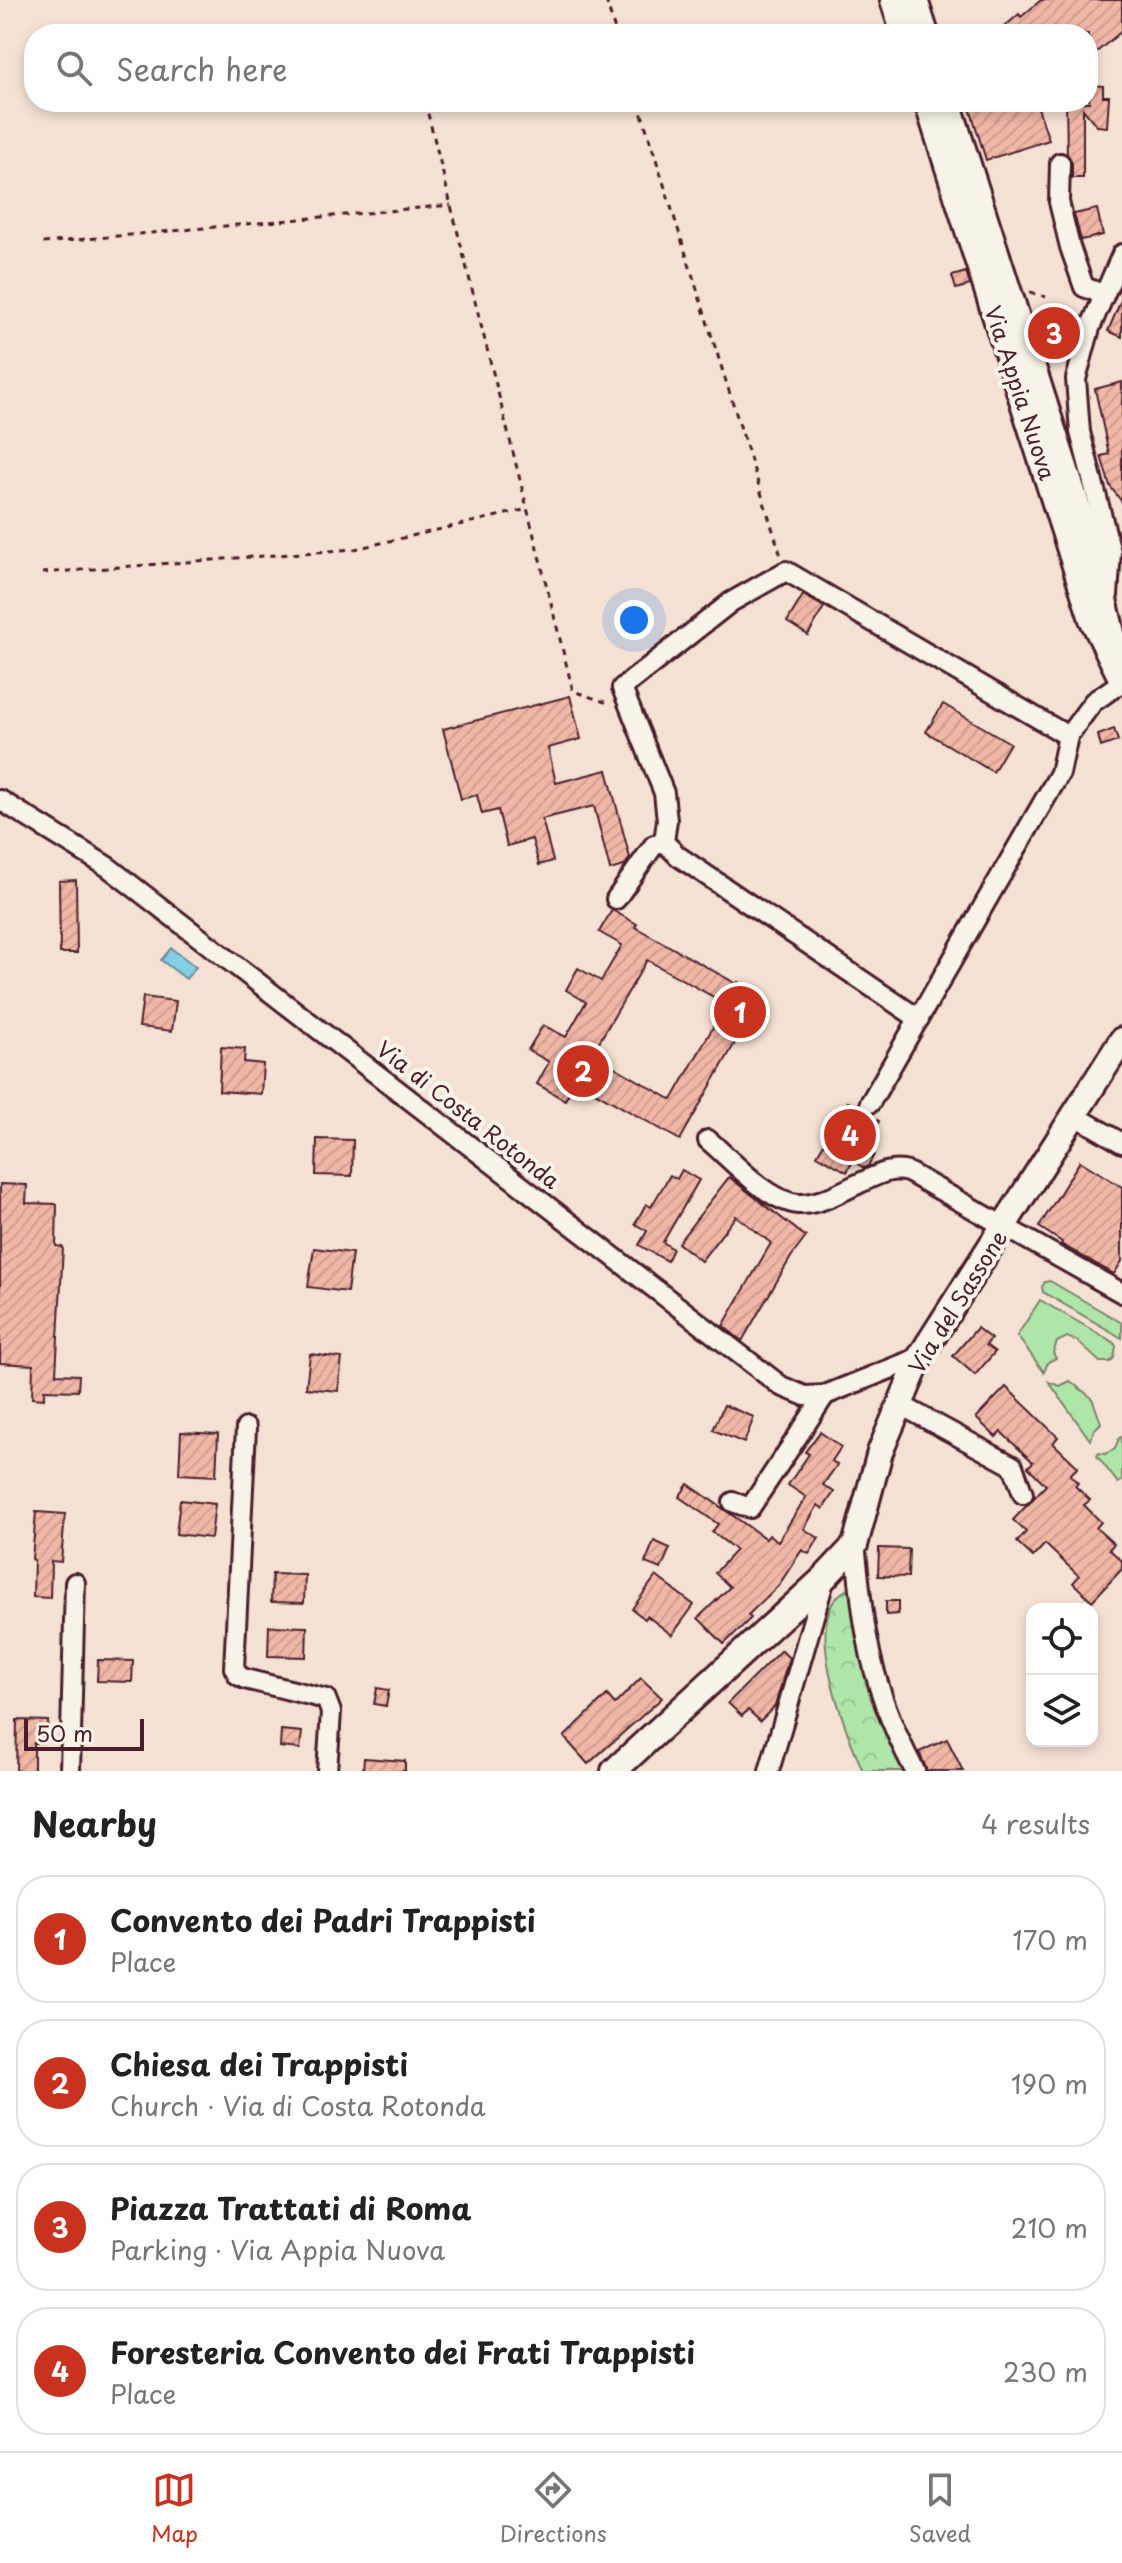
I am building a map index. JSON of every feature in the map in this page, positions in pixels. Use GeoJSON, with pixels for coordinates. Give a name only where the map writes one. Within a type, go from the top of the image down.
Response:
{"type":"FeatureCollection","features":[{"type":"Feature","properties":{"kind":"main road"},"geometry":{"type":"LineString","coordinates":[[893,0],[901,24]]}},
{"type":"Feature","properties":{"kind":"main road"},"geometry":{"type":"LineString","coordinates":[[915,0],[923,24]]}},
{"type":"Feature","properties":{"kind":"main road","name":"Via Appia Nuova"},"geometry":{"type":"LineString","coordinates":[[930,112],[1092,619],[1122,680]]}},
{"type":"Feature","properties":{"kind":"main road","name":"Via Appia Nuova"},"geometry":{"type":"LineString","coordinates":[[951,112],[1094,558],[1122,680]]}},
{"type":"Feature","properties":{"kind":"main road","name":"Via del Sassone"},"geometry":{"type":"LineString","coordinates":[[614,1771],[825,1577],[855,1545],[871,1480],[920,1357],[1122,1040]]}},
{"type":"Feature","properties":{"kind":"street"},"geometry":{"type":"LineString","coordinates":[[1060,163],[1059,202],[1070,247],[1084,287],[1103,294]]}},
{"type":"Feature","properties":{"kind":"street"},"geometry":{"type":"LineString","coordinates":[[1107,606],[1111,552],[1080,432],[1076,379],[1090,328],[1122,254]]}},
{"type":"Feature","properties":{"kind":"street"},"geometry":{"type":"LineString","coordinates":[[664,842],[667,820],[664,793],[622,688],[731,602],[786,571],[1068,736]]}},
{"type":"Feature","properties":{"kind":"street"},"geometry":{"type":"LineString","coordinates":[[870,1103],[1060,773],[1068,736],[1093,702],[1122,680]]}},
{"type":"Feature","properties":{"kind":"street","name":"Via di Costa Rotonda"},"geometry":{"type":"LineString","coordinates":[[0,800],[108,867],[774,1382],[797,1394],[825,1395]]}},
{"type":"Feature","properties":{"kind":"street"},"geometry":{"type":"LineString","coordinates":[[616,899],[654,845],[664,842]]}},
{"type":"Feature","properties":{"kind":"street"},"geometry":{"type":"LineString","coordinates":[[664,842],[678,856],[919,1019]]}},
{"type":"Feature","properties":{"kind":"street"},"geometry":{"type":"LineString","coordinates":[[1074,1115],[1122,1143]]}},
{"type":"Feature","properties":{"kind":"street"},"geometry":{"type":"LineString","coordinates":[[708,1140],[763,1187],[797,1204],[814,1202],[886,1171],[914,1174],[1122,1293]]}},
{"type":"Feature","properties":{"kind":"street"},"geometry":{"type":"LineString","coordinates":[[733,1502],[750,1508],[825,1395],[920,1357]]}},
{"type":"Feature","properties":{"kind":"street"},"geometry":{"type":"LineString","coordinates":[[899,1404],[1013,1466],[1023,1494]]}},
{"type":"Feature","properties":{"kind":"street"},"geometry":{"type":"LineString","coordinates":[[246,1428],[234,1668],[245,1679],[326,1699],[331,1712],[327,1771]]}},
{"type":"Feature","properties":{"kind":"street"},"geometry":{"type":"LineString","coordinates":[[855,1545],[867,1639],[876,1675],[887,1710],[915,1771]]}},
{"type":"Feature","properties":{"kind":"street"},"geometry":{"type":"LineString","coordinates":[[769,1771],[825,1577]]}},
{"type":"Feature","properties":{"kind":"street"},"geometry":{"type":"LineString","coordinates":[[70,1771],[75,1583]]}},
{"type":"Feature","properties":{"kind":"path"},"geometry":{"type":"LineString","coordinates":[[606,0],[613,24]]}},
{"type":"Feature","properties":{"kind":"path"},"geometry":{"type":"LineString","coordinates":[[428,112],[573,691],[605,702],[622,688]]}},
{"type":"Feature","properties":{"kind":"path"},"geometry":{"type":"LineString","coordinates":[[641,112],[786,571]]}},
{"type":"Feature","properties":{"kind":"path"},"geometry":{"type":"LineString","coordinates":[[43,243],[451,205]]}},
{"type":"Feature","properties":{"kind":"path"},"geometry":{"type":"LineString","coordinates":[[42,573],[355,549],[528,509]]}},
{"type":"Feature","properties":{"kind":"green space"},"geometry":{"type":"Polygon","coordinates":[[[1050,1281],[1122,1323],[1122,1338],[1043,1292],[1045,1282],[1050,1281]]]}},
{"type":"Feature","properties":{"kind":"green space"},"geometry":{"type":"Polygon","coordinates":[[[1040,1300],[1113,1342],[1116,1346],[1114,1358],[1110,1362],[1100,1362],[1077,1341],[1067,1337],[1057,1342],[1053,1353],[1056,1358],[1048,1362],[1044,1372],[1017,1336],[1040,1300]]]}},
{"type":"Feature","properties":{"kind":"green space"},"geometry":{"type":"Polygon","coordinates":[[[1070,1381],[1092,1398],[1101,1423],[1090,1440],[1049,1382],[1060,1386],[1070,1381]]]}},
{"type":"Feature","properties":{"kind":"green space"},"geometry":{"type":"Polygon","coordinates":[[[1122,1437],[1122,1481],[1118,1483],[1097,1456],[1115,1449],[1122,1437]]]}},
{"type":"Feature","properties":{"kind":"green space"},"geometry":{"type":"Polygon","coordinates":[[[855,1587],[864,1673],[879,1717],[907,1771],[863,1771],[837,1700],[829,1671],[827,1617],[837,1598],[855,1587]]]}},
{"type":"Feature","properties":{"kind":"water"},"geometry":{"type":"Polygon","coordinates":[[[171,948],[196,967],[186,979],[161,960],[171,948]]]}},
{"type":"Feature","properties":{"kind":"building"},"geometry":{"type":"Polygon","coordinates":[[[1041,0],[1122,0],[1122,31],[1098,51],[1098,24],[1008,24],[1019,14],[1021,17],[1041,0]]]}},
{"type":"Feature","properties":{"kind":"building"},"geometry":{"type":"Polygon","coordinates":[[[1098,86],[1103,86],[1103,96],[1109,96],[1107,127],[1097,126],[1085,112],[1098,112],[1098,86]]]}},
{"type":"Feature","properties":{"kind":"building"},"geometry":{"type":"Polygon","coordinates":[[[971,112],[1039,112],[1049,140],[986,160],[971,112]]]}},
{"type":"Feature","properties":{"kind":"building"},"geometry":{"type":"Polygon","coordinates":[[[1066,112],[1083,112],[1083,178],[1072,178],[1072,163],[1067,154],[1066,112]]]}},
{"type":"Feature","properties":{"kind":"building"},"geometry":{"type":"Polygon","coordinates":[[[1097,209],[1103,235],[1081,240],[1074,214],[1097,209]]]}},
{"type":"Feature","properties":{"kind":"building"},"geometry":{"type":"Polygon","coordinates":[[[966,272],[970,285],[956,289],[952,276],[966,272]]]}},
{"type":"Feature","properties":{"kind":"building"},"geometry":{"type":"Polygon","coordinates":[[[1122,298],[1122,337],[1108,331],[1122,298]]]}},
{"type":"Feature","properties":{"kind":"building"},"geometry":{"type":"Polygon","coordinates":[[[1122,382],[1122,502],[1110,486],[1101,456],[1109,454],[1095,389],[1122,382]]]}},
{"type":"Feature","properties":{"kind":"building"},"geometry":{"type":"Polygon","coordinates":[[[803,595],[824,607],[808,635],[787,622],[803,595]]]}},
{"type":"Feature","properties":{"kind":"building"},"geometry":{"type":"Polygon","coordinates":[[[570,696],[581,739],[548,748],[556,783],[607,770],[630,858],[624,866],[610,870],[594,806],[542,819],[553,861],[539,865],[532,839],[507,846],[498,810],[482,814],[477,795],[461,799],[443,729],[570,696]]]}},
{"type":"Feature","properties":{"kind":"building"},"geometry":{"type":"Polygon","coordinates":[[[943,704],[1010,743],[993,772],[926,732],[943,704]]]}},
{"type":"Feature","properties":{"kind":"building"},"geometry":{"type":"Polygon","coordinates":[[[1114,729],[1118,741],[1101,747],[1098,735],[1114,729]]]}},
{"type":"Feature","properties":{"kind":"building"},"geometry":{"type":"Polygon","coordinates":[[[76,880],[77,953],[60,953],[59,881],[76,880]]]}},
{"type":"Feature","properties":{"kind":"building"},"geometry":{"type":"Polygon","coordinates":[[[612,910],[637,924],[635,927],[766,998],[748,1029],[744,1027],[680,1140],[575,1081],[565,1100],[537,1084],[549,1062],[528,1050],[543,1025],[566,1037],[586,1002],[566,990],[578,968],[601,981],[622,945],[599,932],[612,910]],[[647,960],[592,1054],[672,1100],[726,1004],[647,960]]]}},
{"type":"Feature","properties":{"kind":"building"},"geometry":{"type":"Polygon","coordinates":[[[143,997],[176,1001],[172,1031],[139,1027],[143,997]]]}},
{"type":"Feature","properties":{"kind":"building"},"geometry":{"type":"Polygon","coordinates":[[[221,1047],[245,1049],[244,1062],[263,1064],[261,1094],[219,1091],[221,1047]]]}},
{"type":"Feature","properties":{"kind":"building"},"geometry":{"type":"Polygon","coordinates":[[[848,1102],[879,1121],[863,1149],[874,1155],[868,1166],[864,1168],[853,1161],[847,1172],[817,1155],[848,1102]]]}},
{"type":"Feature","properties":{"kind":"building"},"geometry":{"type":"Polygon","coordinates":[[[317,1139],[353,1140],[352,1176],[316,1175],[317,1139]]]}},
{"type":"Feature","properties":{"kind":"building"},"geometry":{"type":"Polygon","coordinates":[[[1080,1161],[1122,1187],[1122,1261],[1114,1274],[1061,1244],[1039,1227],[1080,1161]]]}},
{"type":"Feature","properties":{"kind":"building"},"geometry":{"type":"Polygon","coordinates":[[[682,1170],[699,1180],[663,1242],[673,1249],[667,1261],[639,1245],[647,1231],[635,1224],[646,1204],[651,1207],[670,1175],[677,1179],[682,1170]]]}},
{"type":"Feature","properties":{"kind":"building"},"geometry":{"type":"Polygon","coordinates":[[[729,1177],[806,1237],[742,1341],[723,1326],[771,1243],[736,1216],[701,1261],[678,1243],[729,1177]]]}},
{"type":"Feature","properties":{"kind":"building"},"geometry":{"type":"Polygon","coordinates":[[[0,1184],[27,1185],[26,1203],[57,1204],[56,1246],[63,1247],[56,1374],[79,1375],[78,1391],[44,1390],[44,1399],[32,1398],[33,1365],[0,1363],[0,1184]]]}},
{"type":"Feature","properties":{"kind":"building"},"geometry":{"type":"Polygon","coordinates":[[[314,1248],[352,1253],[347,1292],[308,1287],[314,1248]]]}},
{"type":"Feature","properties":{"kind":"building"},"geometry":{"type":"Polygon","coordinates":[[[977,1328],[991,1339],[986,1345],[995,1352],[975,1375],[953,1356],[977,1328]]]}},
{"type":"Feature","properties":{"kind":"building"},"geometry":{"type":"Polygon","coordinates":[[[310,1354],[342,1358],[338,1391],[306,1388],[310,1354]]]}},
{"type":"Feature","properties":{"kind":"building"},"geometry":{"type":"Polygon","coordinates":[[[1006,1387],[1058,1437],[1053,1443],[1078,1467],[1070,1475],[1078,1483],[1075,1486],[1090,1500],[1084,1505],[1101,1522],[1096,1528],[1114,1544],[1109,1549],[1122,1561],[1122,1569],[1092,1601],[1073,1583],[1079,1576],[1045,1544],[1033,1557],[1017,1542],[1026,1532],[1013,1520],[1046,1485],[1028,1467],[1033,1462],[1001,1432],[996,1437],[976,1418],[1006,1387]]]}},
{"type":"Feature","properties":{"kind":"building"},"geometry":{"type":"Polygon","coordinates":[[[724,1405],[754,1417],[744,1443],[713,1430],[724,1405]]]}},
{"type":"Feature","properties":{"kind":"building"},"geometry":{"type":"Polygon","coordinates":[[[181,1432],[218,1434],[216,1476],[179,1474],[181,1432]]]}},
{"type":"Feature","properties":{"kind":"building"},"geometry":{"type":"Polygon","coordinates":[[[820,1432],[841,1447],[832,1461],[837,1465],[823,1485],[834,1492],[823,1509],[818,1505],[804,1529],[819,1538],[809,1554],[802,1550],[778,1586],[724,1644],[698,1618],[730,1587],[715,1573],[736,1550],[712,1532],[718,1524],[679,1497],[688,1484],[766,1539],[769,1535],[778,1541],[806,1497],[788,1485],[809,1454],[805,1452],[820,1432]]]}},
{"type":"Feature","properties":{"kind":"building"},"geometry":{"type":"Polygon","coordinates":[[[180,1500],[215,1504],[211,1538],[176,1534],[180,1500]]]}},
{"type":"Feature","properties":{"kind":"building"},"geometry":{"type":"Polygon","coordinates":[[[36,1512],[65,1514],[61,1562],[51,1561],[50,1598],[33,1597],[36,1512]]]}},
{"type":"Feature","properties":{"kind":"building"},"geometry":{"type":"Polygon","coordinates":[[[654,1541],[670,1548],[661,1569],[645,1563],[654,1541]]]}},
{"type":"Feature","properties":{"kind":"building"},"geometry":{"type":"Polygon","coordinates":[[[879,1548],[909,1549],[908,1577],[878,1576],[879,1548]]]}},
{"type":"Feature","properties":{"kind":"building"},"geometry":{"type":"Polygon","coordinates":[[[272,1574],[305,1575],[304,1603],[271,1602],[272,1574]]]}},
{"type":"Feature","properties":{"kind":"building"},"geometry":{"type":"Polygon","coordinates":[[[656,1576],[694,1605],[672,1635],[632,1609],[656,1576]]]}},
{"type":"Feature","properties":{"kind":"building"},"geometry":{"type":"Polygon","coordinates":[[[886,1601],[898,1601],[898,1614],[886,1615],[886,1601]]]}},
{"type":"Feature","properties":{"kind":"building"},"geometry":{"type":"Polygon","coordinates":[[[269,1626],[307,1627],[306,1657],[268,1656],[269,1626]]]}},
{"type":"Feature","properties":{"kind":"building"},"geometry":{"type":"Polygon","coordinates":[[[781,1650],[789,1658],[775,1706],[760,1721],[748,1710],[742,1716],[728,1703],[781,1650]]]}},
{"type":"Feature","properties":{"kind":"building"},"geometry":{"type":"Polygon","coordinates":[[[98,1660],[133,1661],[132,1682],[97,1681],[98,1660]]]}},
{"type":"Feature","properties":{"kind":"building"},"geometry":{"type":"Polygon","coordinates":[[[641,1678],[662,1698],[588,1764],[564,1737],[607,1695],[615,1704],[641,1678]]]}},
{"type":"Feature","properties":{"kind":"building"},"geometry":{"type":"Polygon","coordinates":[[[377,1688],[389,1690],[386,1706],[374,1704],[377,1688]]]}},
{"type":"Feature","properties":{"kind":"building"},"geometry":{"type":"Polygon","coordinates":[[[17,1720],[48,1721],[48,1736],[43,1735],[42,1743],[34,1743],[34,1771],[16,1771],[17,1720]]]}},
{"type":"Feature","properties":{"kind":"building"},"geometry":{"type":"Polygon","coordinates":[[[281,1730],[302,1732],[300,1749],[280,1747],[281,1730]]]}},
{"type":"Feature","properties":{"kind":"building"},"geometry":{"type":"Polygon","coordinates":[[[947,1739],[963,1771],[927,1771],[919,1752],[947,1739]]]}},
{"type":"Feature","properties":{"kind":"building"},"geometry":{"type":"Polygon","coordinates":[[[364,1758],[405,1761],[405,1771],[363,1771],[364,1758]]]}},
{"type":"Feature","properties":{"kind":"place","name":"Piazza Trattati di Roma"},"geometry":{"type":"Point","coordinates":[1054,333]}},
{"type":"Feature","properties":{"kind":"place","name":"Convento dei Padri Trappisti"},"geometry":{"type":"Point","coordinates":[740,1012]}},
{"type":"Feature","properties":{"kind":"place","name":"Chiesa dei Trappisti"},"geometry":{"type":"Point","coordinates":[583,1071]}},
{"type":"Feature","properties":{"kind":"place","name":"Foresteria Convento dei Frati Trappisti"},"geometry":{"type":"Point","coordinates":[850,1135]}}]}
